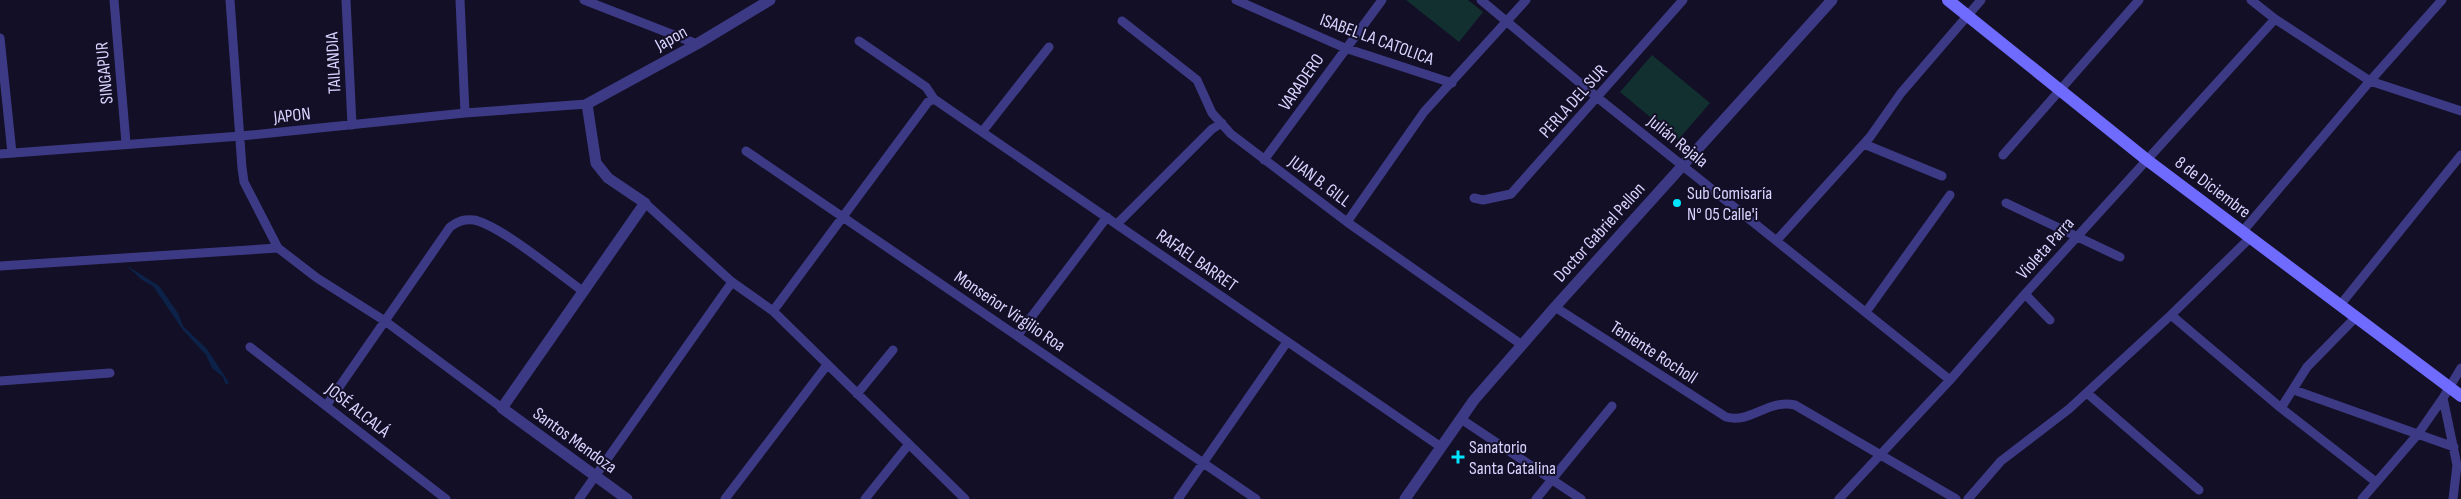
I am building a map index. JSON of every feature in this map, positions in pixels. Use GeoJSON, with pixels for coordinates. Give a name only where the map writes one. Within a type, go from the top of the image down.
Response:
{"type":"FeatureCollection","features":[{"type":"Feature","properties":{"kind":"main road","name":"8 de Diciembre"},"geometry":{"type":"LineString","coordinates":[[1948,0],[2147,160],[2341,304],[2445,393],[2461,396]]}},
{"type":"Feature","properties":{"kind":"street","name":"SINGAPUR"},"geometry":{"type":"LineString","coordinates":[[114,0],[126,143]]}},
{"type":"Feature","properties":{"kind":"street"},"geometry":{"type":"LineString","coordinates":[[230,0],[244,182],[278,248],[317,278],[385,322],[502,408],[645,203]]}},
{"type":"Feature","properties":{"kind":"street","name":"TAILANDIA"},"geometry":{"type":"LineString","coordinates":[[346,0],[352,125]]}},
{"type":"Feature","properties":{"kind":"street"},"geometry":{"type":"LineString","coordinates":[[460,0],[465,113]]}},
{"type":"Feature","properties":{"kind":"street"},"geometry":{"type":"LineString","coordinates":[[584,0],[697,44]]}},
{"type":"Feature","properties":{"kind":"street","name":"Japon"},"geometry":{"type":"LineString","coordinates":[[587,104],[697,44],[770,0]]}},
{"type":"Feature","properties":{"kind":"street","name":"ISABEL LA CATOLICA"},"geometry":{"type":"LineString","coordinates":[[1236,0],[1345,48],[1452,82]]}},
{"type":"Feature","properties":{"kind":"street","name":"VARADERO"},"geometry":{"type":"LineString","coordinates":[[1264,160],[1382,0]]}},
{"type":"Feature","properties":{"kind":"street","name":"Julián Rejala"},"geometry":{"type":"LineString","coordinates":[[1481,0],[1598,98],[1950,380]]}},
{"type":"Feature","properties":{"kind":"street"},"geometry":{"type":"LineString","coordinates":[[1347,222],[1412,128],[1526,0]]}},
{"type":"Feature","properties":{"kind":"street","name":"PERLA DEL SUR"},"geometry":{"type":"LineString","coordinates":[[1474,198],[1483,200],[1511,194],[1683,0]]}},
{"type":"Feature","properties":{"kind":"street","name":"Doctor Gabriel Pellon"},"geometry":{"type":"LineString","coordinates":[[1405,499],[1474,400],[1555,307],[1832,0]]}},
{"type":"Feature","properties":{"kind":"street"},"geometry":{"type":"LineString","coordinates":[[1777,240],[1864,144],[1901,93],[1982,0]]}},
{"type":"Feature","properties":{"kind":"street"},"geometry":{"type":"LineString","coordinates":[[2003,155],[2139,0]]}},
{"type":"Feature","properties":{"kind":"street"},"geometry":{"type":"LineString","coordinates":[[2251,0],[2275,19],[2370,80],[2461,111]]}},
{"type":"Feature","properties":{"kind":"street"},"geometry":{"type":"LineString","coordinates":[[1968,499],[2002,462],[2088,392],[2171,315],[2247,234],[2370,80],[2442,0]]}},
{"type":"Feature","properties":{"kind":"street","name":"Violeta Parra"},"geometry":{"type":"LineString","coordinates":[[1839,499],[1950,380],[2025,294],[2275,19]]}},
{"type":"Feature","properties":{"kind":"street","name":"JUAN B. GILL"},"geometry":{"type":"LineString","coordinates":[[1122,21],[1197,80],[1212,112],[1264,160],[1347,222],[1522,345]]}},
{"type":"Feature","properties":{"kind":"street"},"geometry":{"type":"LineString","coordinates":[[0,38],[12,153]]}},
{"type":"Feature","properties":{"kind":"street","name":"RAFAEL BARRET"},"geometry":{"type":"LineString","coordinates":[[859,41],[926,87],[934,100],[1441,447]]}},
{"type":"Feature","properties":{"kind":"street"},"geometry":{"type":"LineString","coordinates":[[982,132],[1049,47]]}},
{"type":"Feature","properties":{"kind":"street"},"geometry":{"type":"LineString","coordinates":[[773,311],[845,217],[928,102],[934,100]]}},
{"type":"Feature","properties":{"kind":"street","name":"JAPON"},"geometry":{"type":"LineString","coordinates":[[0,154],[126,143],[241,136],[465,113],[587,104]]}},
{"type":"Feature","properties":{"kind":"street"},"geometry":{"type":"LineString","coordinates":[[587,104],[596,163],[608,178],[645,203],[732,282],[773,311],[965,499]]}},
{"type":"Feature","properties":{"kind":"street"},"geometry":{"type":"LineString","coordinates":[[1117,224],[1212,129],[1222,123]]}},
{"type":"Feature","properties":{"kind":"street"},"geometry":{"type":"LineString","coordinates":[[1864,144],[1942,176]]}},
{"type":"Feature","properties":{"kind":"street","name":"Monseñor Virgilio Roa"},"geometry":{"type":"LineString","coordinates":[[746,151],[1256,499]]}},
{"type":"Feature","properties":{"kind":"street"},"geometry":{"type":"LineString","coordinates":[[2341,304],[2461,155]]}},
{"type":"Feature","properties":{"kind":"street"},"geometry":{"type":"LineString","coordinates":[[1866,312],[1950,194]]}},
{"type":"Feature","properties":{"kind":"street"},"geometry":{"type":"LineString","coordinates":[[2006,203],[2120,256]]}},
{"type":"Feature","properties":{"kind":"street"},"geometry":{"type":"LineString","coordinates":[[1017,336],[1107,217]]}},
{"type":"Feature","properties":{"kind":"street"},"geometry":{"type":"LineString","coordinates":[[326,406],[450,227],[459,220],[475,220],[495,228],[584,292]]}},
{"type":"Feature","properties":{"kind":"street"},"geometry":{"type":"LineString","coordinates":[[0,266],[278,248]]}},
{"type":"Feature","properties":{"kind":"street"},"geometry":{"type":"LineString","coordinates":[[579,499],[732,282]]}},
{"type":"Feature","properties":{"kind":"street"},"geometry":{"type":"LineString","coordinates":[[2025,294],[2050,320]]}},
{"type":"Feature","properties":{"kind":"street","name":"Teniente Rocholl"},"geometry":{"type":"LineString","coordinates":[[1555,307],[1726,417],[1738,420],[1771,406],[1784,403],[1795,405],[1879,454]]}},
{"type":"Feature","properties":{"kind":"street"},"geometry":{"type":"LineString","coordinates":[[2171,315],[2281,408],[2376,482]]}},
{"type":"Feature","properties":{"kind":"street"},"geometry":{"type":"LineString","coordinates":[[2281,408],[2307,367],[2356,317]]}},
{"type":"Feature","properties":{"kind":"street"},"geometry":{"type":"LineString","coordinates":[[1178,499],[1286,342]]}},
{"type":"Feature","properties":{"kind":"street","name":"JOSÉ ALCALÁ"},"geometry":{"type":"LineString","coordinates":[[250,347],[446,499]]}},
{"type":"Feature","properties":{"kind":"street"},"geometry":{"type":"LineString","coordinates":[[858,394],[893,350]]}},
{"type":"Feature","properties":{"kind":"street"},"geometry":{"type":"LineString","coordinates":[[725,499],[827,365]]}},
{"type":"Feature","properties":{"kind":"street"},"geometry":{"type":"LineString","coordinates":[[2362,499],[2418,434],[2461,368]]}},
{"type":"Feature","properties":{"kind":"street"},"geometry":{"type":"LineString","coordinates":[[0,380],[110,373]]}},
{"type":"Feature","properties":{"kind":"street"},"geometry":{"type":"LineString","coordinates":[[2294,390],[2454,447]]}},
{"type":"Feature","properties":{"kind":"street"},"geometry":{"type":"LineString","coordinates":[[2088,392],[2199,490]]}},
{"type":"Feature","properties":{"kind":"street"},"geometry":{"type":"LineString","coordinates":[[2445,393],[2457,465],[2453,499]]}},
{"type":"Feature","properties":{"kind":"street"},"geometry":{"type":"LineString","coordinates":[[1536,499],[1612,406]]}},
{"type":"Feature","properties":{"kind":"street","name":"Santos Mendoza"},"geometry":{"type":"LineString","coordinates":[[502,408],[627,499]]}},
{"type":"Feature","properties":{"kind":"street"},"geometry":{"type":"LineString","coordinates":[[1461,419],[1582,499]]}},
{"type":"Feature","properties":{"kind":"street"},"geometry":{"type":"LineString","coordinates":[[865,499],[908,444]]}},
{"type":"Feature","properties":{"kind":"street"},"geometry":{"type":"LineString","coordinates":[[1879,454],[1956,499]]}},
{"type":"Feature","properties":{"kind":"green space"},"geometry":{"type":"Polygon","coordinates":[[[1406,0],[1468,0],[1483,12],[1459,42],[1406,0]]]}},
{"type":"Feature","properties":{"kind":"green space"},"geometry":{"type":"Polygon","coordinates":[[[1652,55],[1710,103],[1678,140],[1620,92],[1652,55]]]}},
{"type":"Feature","properties":{"kind":"water"},"geometry":{"type":"Polygon","coordinates":[[[126,265],[159,286],[178,313],[183,326],[207,349],[229,383],[226,385],[223,377],[212,368],[206,355],[183,330],[153,286],[142,280],[126,265]]]}},
{"type":"Feature","properties":{"kind":"place","name":"Sub Comisaría N° 05 Calle'i"},"geometry":{"type":"Point","coordinates":[1677,203]}},
{"type":"Feature","properties":{"kind":"place","name":"Sanatorio Santa Catalina"},"geometry":{"type":"Point","coordinates":[1458,457]}}]}
